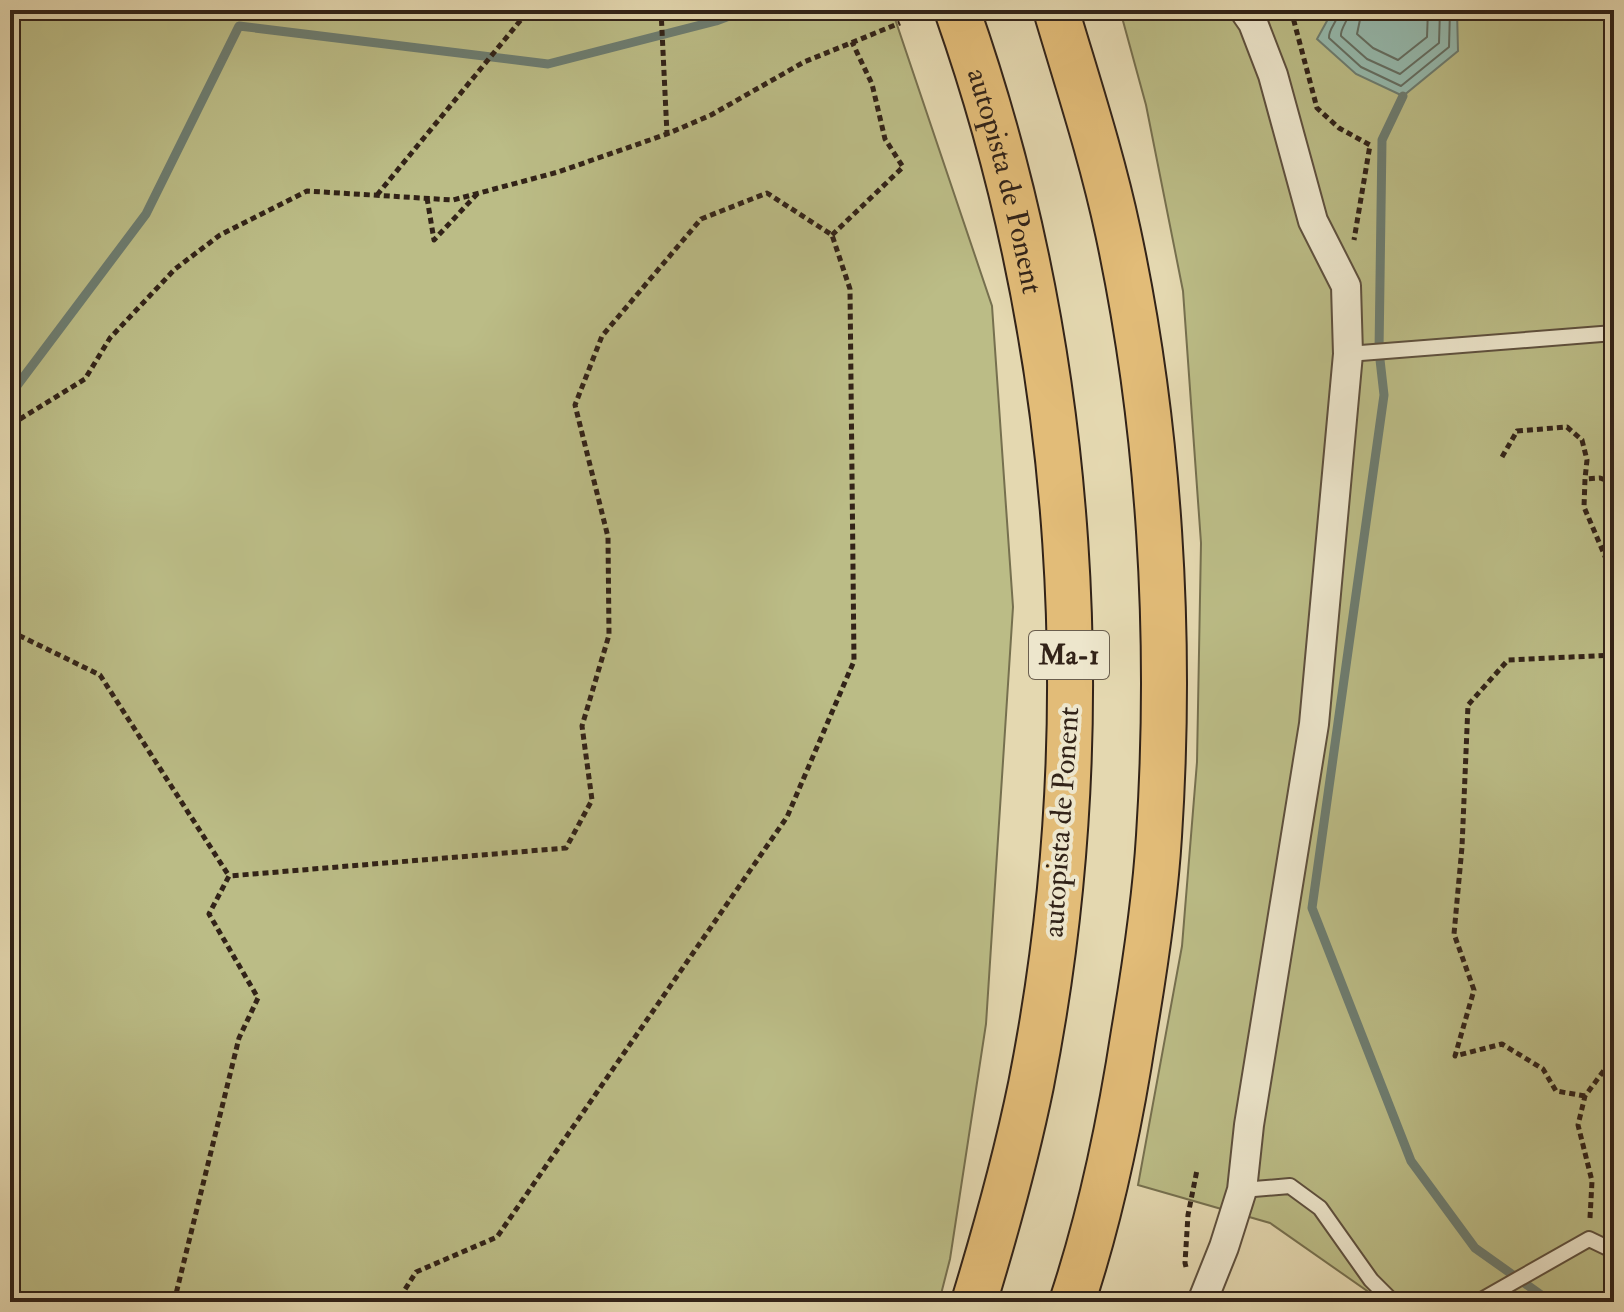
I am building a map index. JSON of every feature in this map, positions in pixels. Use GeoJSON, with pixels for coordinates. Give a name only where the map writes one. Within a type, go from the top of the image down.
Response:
{"type":"FeatureCollection","features":[{"type":"Feature","properties":{"kind":"highway","name":"autopista de Ponent"},"geometry":{"type":"LineString","coordinates":[[957,10],[1007,176],[1044,358],[1064,521],[1070,684],[1063,845],[1044,1007],[1013,1164],[974,1302]]}},
{"type":"Feature","properties":{"kind":"highway"},"geometry":{"type":"LineString","coordinates":[[1056,10],[1100,159],[1132,307],[1153,459],[1163,610],[1164,688],[1159,839],[1141,992],[1114,1143],[1072,1302]]}},
{"type":"Feature","properties":{"kind":"street"},"geometry":{"type":"LineString","coordinates":[[1202,1302],[1242,1190],[1249,1125],[1314,724],[1348,354],[1346,286],[1313,221],[1273,75],[1253,23],[1244,10]]}},
{"type":"Feature","properties":{"kind":"lane"},"geometry":{"type":"LineString","coordinates":[[1348,354],[1614,333]]}},
{"type":"Feature","properties":{"kind":"lane"},"geometry":{"type":"LineString","coordinates":[[1242,1190],[1290,1186],[1320,1208],[1371,1280],[1393,1302]]}},
{"type":"Feature","properties":{"kind":"lane"},"geometry":{"type":"LineString","coordinates":[[1478,1302],[1589,1239],[1614,1251]]}},
{"type":"Feature","properties":{"kind":"path"},"geometry":{"type":"LineString","coordinates":[[376,195],[529,10]]}},
{"type":"Feature","properties":{"kind":"path"},"geometry":{"type":"LineString","coordinates":[[661,10],[667,134]]}},
{"type":"Feature","properties":{"kind":"path"},"geometry":{"type":"LineString","coordinates":[[1291,10],[1317,108],[1339,128],[1370,145],[1346,286]]}},
{"type":"Feature","properties":{"kind":"path"},"geometry":{"type":"LineString","coordinates":[[10,420],[20,419],[85,379],[110,338],[175,269],[220,235],[307,191],[453,200],[558,172],[667,134],[711,115],[804,62],[900,23]]}},
{"type":"Feature","properties":{"kind":"path"},"geometry":{"type":"LineString","coordinates":[[832,235],[903,167],[885,139],[872,84],[852,42]]}},
{"type":"Feature","properties":{"kind":"path"},"geometry":{"type":"LineString","coordinates":[[427,198],[434,240],[477,193]]}},
{"type":"Feature","properties":{"kind":"path"},"geometry":{"type":"LineString","coordinates":[[229,876],[566,848],[592,800],[582,726],[609,635],[608,537],[575,405],[602,336],[701,219],[767,193],[832,235],[850,289],[854,661],[787,817],[497,1237],[416,1272],[397,1302]]}},
{"type":"Feature","properties":{"kind":"path"},"geometry":{"type":"LineString","coordinates":[[1502,457],[1517,431],[1567,427],[1582,440],[1587,460],[1584,507],[1613,575],[1608,617],[1614,635]]}},
{"type":"Feature","properties":{"kind":"path"},"geometry":{"type":"LineString","coordinates":[[1585,479],[1600,478],[1614,483]]}},
{"type":"Feature","properties":{"kind":"path"},"geometry":{"type":"LineString","coordinates":[[10,631],[100,675],[229,876]]}},
{"type":"Feature","properties":{"kind":"path"},"geometry":{"type":"LineString","coordinates":[[1585,1096],[1556,1091],[1543,1069],[1502,1044],[1455,1056],[1474,990],[1454,934],[1462,847],[1468,705],[1508,660],[1614,655]]}},
{"type":"Feature","properties":{"kind":"path"},"geometry":{"type":"LineString","coordinates":[[174,1302],[239,1038],[258,998],[209,914],[229,876]]}},
{"type":"Feature","properties":{"kind":"path"},"geometry":{"type":"LineString","coordinates":[[1589,1239],[1592,1181],[1578,1125],[1585,1096],[1608,1065],[1614,1064]]}},
{"type":"Feature","properties":{"kind":"path"},"geometry":{"type":"LineString","coordinates":[[1189,1276],[1185,1263],[1188,1215],[1197,1170]]}},
{"type":"Feature","properties":{"kind":"green space"},"geometry":{"type":"Polygon","coordinates":[[[10,10],[892,10],[992,306],[1013,607],[986,1024],[950,1259],[939,1302],[10,1302],[10,10]]]}},
{"type":"Feature","properties":{"kind":"green space"},"geometry":{"type":"Polygon","coordinates":[[[1120,10],[1614,10],[1614,1302],[1383,1302],[1270,1223],[1138,1185],[1182,946],[1197,762],[1201,543],[1183,291],[1146,105],[1120,10]]]}},
{"type":"Feature","properties":{"kind":"water"},"geometry":{"type":"Polygon","coordinates":[[[1333,10],[1457,10],[1458,51],[1403,96],[1356,74],[1317,39],[1333,10]]]}},
{"type":"Feature","properties":{"kind":"waterway"},"geometry":{"type":"LineString","coordinates":[[10,395],[146,214],[239,26],[548,64],[716,21],[745,10]]}},
{"type":"Feature","properties":{"kind":"waterway"},"geometry":{"type":"LineString","coordinates":[[1403,96],[1382,140],[1379,351],[1384,395],[1312,908],[1411,1161],[1475,1248],[1551,1302]]}}]}
